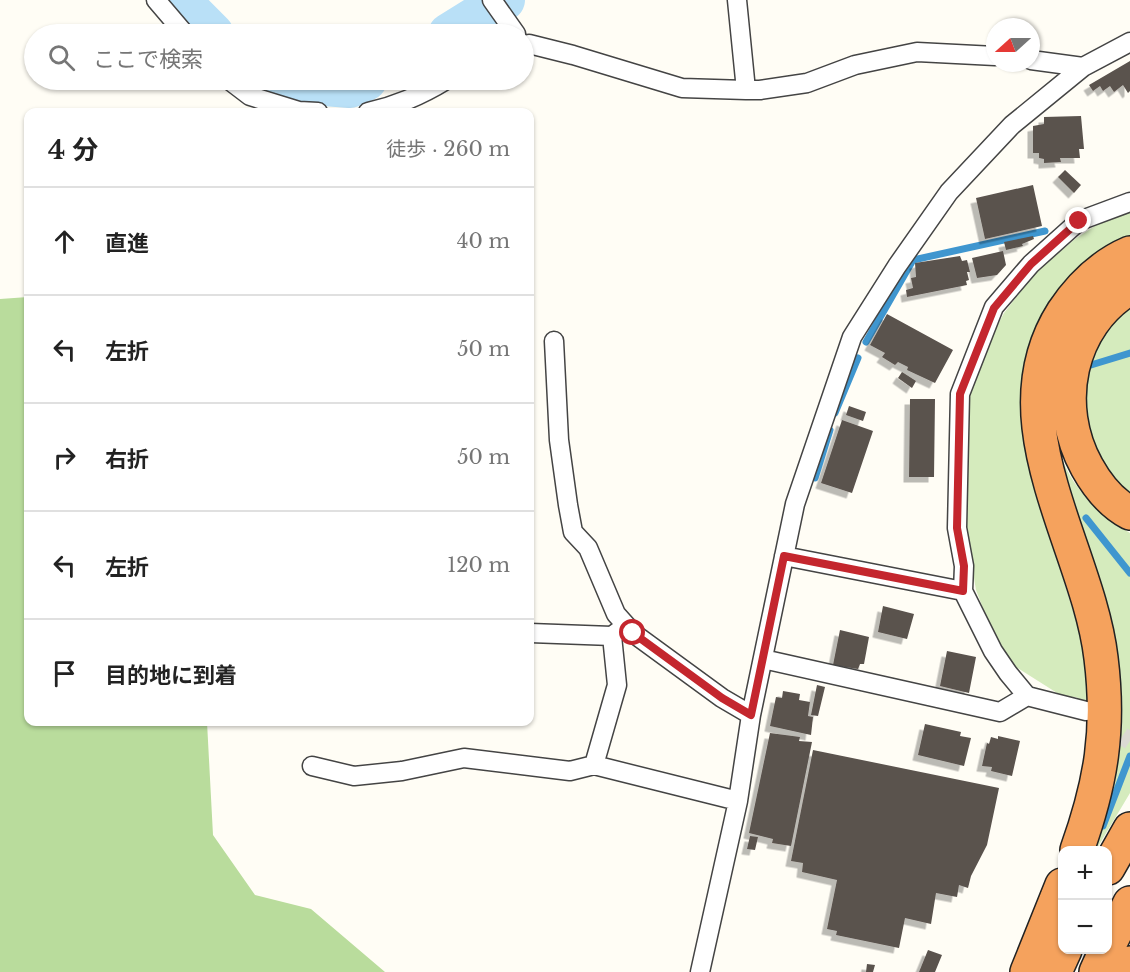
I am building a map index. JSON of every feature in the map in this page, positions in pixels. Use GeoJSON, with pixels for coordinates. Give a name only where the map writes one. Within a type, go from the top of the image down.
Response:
{"type":"FeatureCollection","features":[{"type":"Feature","properties":{"kind":"highway"},"geometry":{"type":"LineString","coordinates":[[1078,846],[1092,806],[1101,764],[1104,693],[1101,657],[1094,620],[1045,462],[1038,424],[1037,386],[1042,356],[1055,325],[1074,295],[1097,273],[1130,253]]}},
{"type":"Feature","properties":{"kind":"highway"},"geometry":{"type":"LineString","coordinates":[[1130,288],[1097,317],[1079,348],[1069,381],[1069,416],[1078,450],[1095,481],[1119,507],[1130,513]]}},
{"type":"Feature","properties":{"kind":"highway"},"geometry":{"type":"LineString","coordinates":[[1112,860],[1130,829]]}},
{"type":"Feature","properties":{"kind":"highway"},"geometry":{"type":"LineString","coordinates":[[1027,972],[1058,895]]}},
{"type":"Feature","properties":{"kind":"highway"},"geometry":{"type":"LineString","coordinates":[[1112,938],[1130,903]]}},
{"type":"Feature","properties":{"kind":"highway"},"geometry":{"type":"LineString","coordinates":[[1055,972],[1063,954]]}},
{"type":"Feature","properties":{"kind":"highway"},"geometry":{"type":"LineString","coordinates":[[1096,972],[1104,954]]}},
{"type":"Feature","properties":{"kind":"highway"},"geometry":{"type":"LineString","coordinates":[[1125,972],[1130,963]]}},
{"type":"Feature","properties":{"kind":"street"},"geometry":{"type":"LineString","coordinates":[[156,0],[176,24]]}},
{"type":"Feature","properties":{"kind":"street"},"geometry":{"type":"LineString","coordinates":[[492,0],[509,24]]}},
{"type":"Feature","properties":{"kind":"street"},"geometry":{"type":"LineString","coordinates":[[737,0],[746,90]]}},
{"type":"Feature","properties":{"kind":"street"},"geometry":{"type":"LineString","coordinates":[[700,972],[738,801],[751,715],[795,504],[852,337],[897,266],[949,192],[1012,125],[1083,67],[1130,42]]}},
{"type":"Feature","properties":{"kind":"street"},"geometry":{"type":"LineString","coordinates":[[534,45],[682,88],[746,90],[807,83],[855,65],[917,52],[986,56]]}},
{"type":"Feature","properties":{"kind":"street"},"geometry":{"type":"LineString","coordinates":[[1040,61],[1083,67]]}},
{"type":"Feature","properties":{"kind":"street"},"geometry":{"type":"LineString","coordinates":[[242,90],[250,96],[289,108]]}},
{"type":"Feature","properties":{"kind":"street"},"geometry":{"type":"LineString","coordinates":[[388,108],[429,90]]}},
{"type":"Feature","properties":{"kind":"street"},"geometry":{"type":"LineString","coordinates":[[1086,711],[1027,696],[993,651],[963,591],[964,566],[957,528],[960,394],[994,308],[1031,264],[1079,221],[1130,202]]}},
{"type":"Feature","properties":{"kind":"street"},"geometry":{"type":"LineString","coordinates":[[554,341],[559,440],[573,532],[588,549],[616,614],[619,630],[617,685],[594,765]]}},
{"type":"Feature","properties":{"kind":"street"},"geometry":{"type":"LineString","coordinates":[[784,556],[963,591]]}},
{"type":"Feature","properties":{"kind":"street"},"geometry":{"type":"LineString","coordinates":[[534,633],[619,630],[633,633],[722,698],[751,715]]}},
{"type":"Feature","properties":{"kind":"street"},"geometry":{"type":"LineString","coordinates":[[763,659],[1000,712],[1027,696]]}},
{"type":"Feature","properties":{"kind":"street"},"geometry":{"type":"LineString","coordinates":[[312,766],[354,777],[402,771],[464,758],[570,771],[594,765],[738,801]]}},
{"type":"Feature","properties":{"kind":"green space"},"geometry":{"type":"Polygon","coordinates":[[[1130,211],[1130,235],[1095,254],[1063,286],[1038,326],[1024,370],[1021,411],[1027,449],[1035,488],[1082,640],[1088,705],[1076,697],[1065,698],[1005,660],[989,624],[976,590],[965,525],[965,446],[969,394],[984,351],[1004,313],[1034,274],[1075,239],[1104,220],[1130,211]]]}},
{"type":"Feature","properties":{"kind":"green space"},"geometry":{"type":"Polygon","coordinates":[[[24,297],[24,726],[207,726],[213,835],[255,895],[311,909],[385,972],[0,972],[0,299],[24,297]]]}},
{"type":"Feature","properties":{"kind":"green space"},"geometry":{"type":"Polygon","coordinates":[[[1130,305],[1130,498],[1094,455],[1084,423],[1082,389],[1090,357],[1097,342],[1106,327],[1130,305]]]}},
{"type":"Feature","properties":{"kind":"green space"},"geometry":{"type":"Polygon","coordinates":[[[1055,429],[1063,461],[1074,482],[1090,502],[1110,520],[1130,533],[1130,793],[1098,846],[1088,846],[1105,796],[1071,512],[1055,429]]]}},
{"type":"Feature","properties":{"kind":"building"},"geometry":{"type":"Polygon","coordinates":[[[1130,61],[1130,91],[1128,93],[1123,85],[1114,92],[1110,86],[1103,91],[1100,86],[1093,91],[1089,85],[1130,61]]]}},
{"type":"Feature","properties":{"kind":"building"},"geometry":{"type":"Polygon","coordinates":[[[1081,116],[1084,149],[1079,149],[1080,158],[1060,158],[1061,162],[1044,163],[1044,159],[1039,158],[1039,153],[1033,153],[1033,126],[1044,124],[1044,117],[1081,116]]]}},
{"type":"Feature","properties":{"kind":"building"},"geometry":{"type":"Polygon","coordinates":[[[1065,170],[1081,185],[1074,193],[1058,177],[1065,170]]]}},
{"type":"Feature","properties":{"kind":"building"},"geometry":{"type":"Polygon","coordinates":[[[1033,185],[1042,226],[985,239],[976,198],[1033,185]]]}},
{"type":"Feature","properties":{"kind":"building"},"geometry":{"type":"Polygon","coordinates":[[[1033,236],[1034,239],[1022,244],[1023,246],[1006,250],[1004,242],[1033,236]]]}},
{"type":"Feature","properties":{"kind":"building"},"geometry":{"type":"Polygon","coordinates":[[[1003,251],[1006,265],[997,275],[977,278],[972,258],[1003,251]]]}},
{"type":"Feature","properties":{"kind":"building"},"geometry":{"type":"Polygon","coordinates":[[[960,256],[962,261],[967,260],[970,272],[967,272],[969,280],[966,281],[967,285],[907,297],[906,290],[913,288],[911,278],[916,277],[915,263],[960,256]]]}},
{"type":"Feature","properties":{"kind":"building"},"geometry":{"type":"Polygon","coordinates":[[[887,314],[953,350],[935,383],[907,370],[908,367],[898,362],[895,365],[882,357],[885,353],[870,345],[887,314]]]}},
{"type":"Feature","properties":{"kind":"building"},"geometry":{"type":"Polygon","coordinates":[[[902,372],[916,381],[912,388],[898,378],[902,372]]]}},
{"type":"Feature","properties":{"kind":"building"},"geometry":{"type":"Polygon","coordinates":[[[910,399],[935,399],[934,477],[909,477],[910,399]]]}},
{"type":"Feature","properties":{"kind":"building"},"geometry":{"type":"Polygon","coordinates":[[[849,406],[866,412],[863,421],[846,415],[849,406]]]}},
{"type":"Feature","properties":{"kind":"building"},"geometry":{"type":"Polygon","coordinates":[[[842,420],[873,431],[852,493],[821,483],[842,420]]]}},
{"type":"Feature","properties":{"kind":"building"},"geometry":{"type":"Polygon","coordinates":[[[883,606],[914,614],[907,639],[878,632],[883,606]]]}},
{"type":"Feature","properties":{"kind":"building"},"geometry":{"type":"Polygon","coordinates":[[[840,630],[869,637],[864,664],[860,664],[858,669],[833,665],[840,630]]]}},
{"type":"Feature","properties":{"kind":"building"},"geometry":{"type":"Polygon","coordinates":[[[947,651],[976,657],[969,693],[940,686],[947,651]]]}},
{"type":"Feature","properties":{"kind":"building"},"geometry":{"type":"Polygon","coordinates":[[[817,685],[825,687],[818,716],[811,715],[817,685]]]}},
{"type":"Feature","properties":{"kind":"building"},"geometry":{"type":"Polygon","coordinates":[[[783,691],[800,694],[799,700],[810,702],[808,716],[813,717],[811,735],[770,726],[776,697],[782,698],[783,691]]]}},
{"type":"Feature","properties":{"kind":"building"},"geometry":{"type":"Polygon","coordinates":[[[925,724],[961,732],[960,736],[971,738],[964,766],[918,755],[925,724]]]}},
{"type":"Feature","properties":{"kind":"building"},"geometry":{"type":"Polygon","coordinates":[[[770,733],[800,737],[799,741],[812,742],[791,846],[772,843],[773,839],[749,833],[770,733]]]}},
{"type":"Feature","properties":{"kind":"building"},"geometry":{"type":"Polygon","coordinates":[[[998,736],[1020,741],[1012,776],[991,771],[992,767],[982,766],[987,743],[989,744],[991,737],[998,739],[998,736]]]}},
{"type":"Feature","properties":{"kind":"building"},"geometry":{"type":"Polygon","coordinates":[[[813,750],[999,788],[987,845],[971,876],[968,888],[959,885],[957,897],[936,893],[931,924],[905,918],[899,948],[836,935],[837,931],[827,929],[837,880],[802,872],[803,863],[791,861],[813,750]]]}},
{"type":"Feature","properties":{"kind":"building"},"geometry":{"type":"Polygon","coordinates":[[[750,836],[758,837],[755,850],[747,849],[750,836]]]}},
{"type":"Feature","properties":{"kind":"building"},"geometry":{"type":"Polygon","coordinates":[[[928,950],[942,955],[935,972],[919,972],[928,950]]]}},
{"type":"Feature","properties":{"kind":"building"},"geometry":{"type":"Polygon","coordinates":[[[867,964],[875,965],[873,972],[866,972],[867,964]]]}},
{"type":"Feature","properties":{"kind":"waterway"},"geometry":{"type":"LineString","coordinates":[[179,0],[203,24]]}},
{"type":"Feature","properties":{"kind":"waterway"},"geometry":{"type":"LineString","coordinates":[[465,24],[504,0]]}},
{"type":"Feature","properties":{"kind":"waterway"},"geometry":{"type":"LineString","coordinates":[[866,342],[913,260],[1045,231]]}},
{"type":"Feature","properties":{"kind":"waterway"},"geometry":{"type":"LineString","coordinates":[[1091,365],[1130,353]]}},
{"type":"Feature","properties":{"kind":"waterway"},"geometry":{"type":"LineString","coordinates":[[835,413],[858,358]]}},
{"type":"Feature","properties":{"kind":"waterway"},"geometry":{"type":"LineString","coordinates":[[815,478],[830,430]]}},
{"type":"Feature","properties":{"kind":"waterway"},"geometry":{"type":"LineString","coordinates":[[1086,518],[1130,573]]}},
{"type":"Feature","properties":{"kind":"waterway"},"geometry":{"type":"LineString","coordinates":[[1103,826],[1130,756]]}},
{"type":"Feature","properties":{"kind":"tunnel"},"geometry":{"type":"LineString","coordinates":[[1100,721],[1130,741]]}},
{"type":"Feature","properties":{"kind":"route"},"geometry":{"type":"LineString","coordinates":[[633,633],[722,698],[751,715],[784,556],[963,591],[964,566],[957,528],[960,394],[974,353],[994,308],[1031,264],[1079,221]]}}]}
